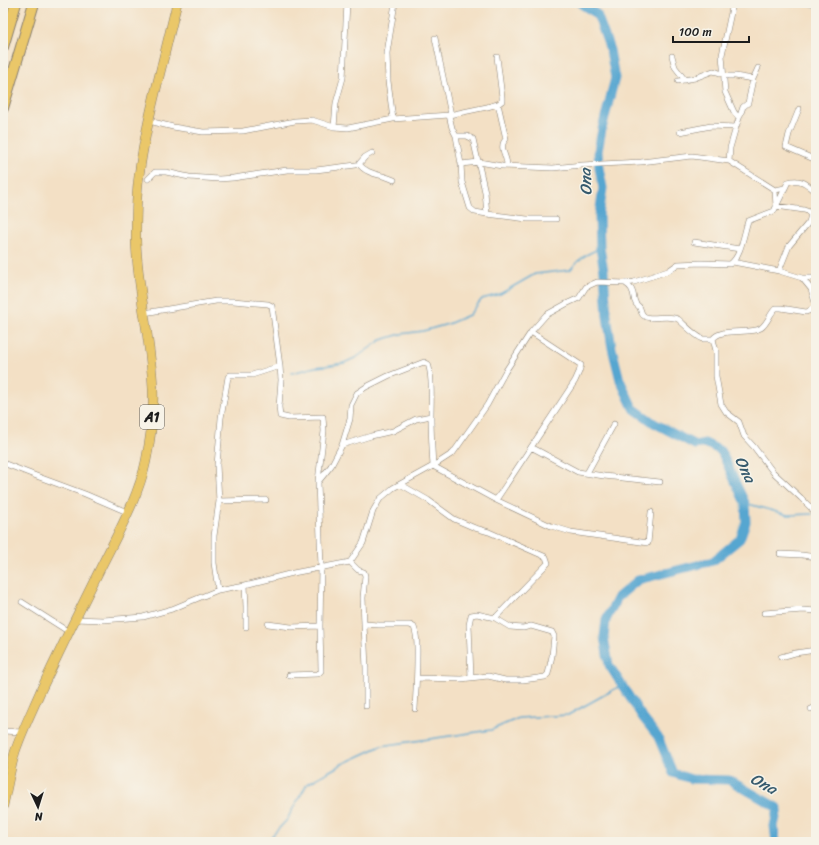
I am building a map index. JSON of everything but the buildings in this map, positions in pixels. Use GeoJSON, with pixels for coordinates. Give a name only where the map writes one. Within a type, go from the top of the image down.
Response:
{"type":"FeatureCollection","features":[{"type":"Feature","properties":{"kind":"highway"},"geometry":{"type":"LineString","coordinates":[[3,47],[16,3]]}},
{"type":"Feature","properties":{"kind":"highway"},"geometry":{"type":"LineString","coordinates":[[3,108],[34,3]]}},
{"type":"Feature","properties":{"kind":"highway","name":"A1"},"geometry":{"type":"LineString","coordinates":[[3,806],[9,775],[22,732],[74,619],[128,512],[145,464],[151,434],[153,390],[138,266],[136,217],[139,175],[143,149],[177,3]]}},
{"type":"Feature","properties":{"kind":"street"},"geometry":{"type":"LineString","coordinates":[[334,127],[336,103],[343,78],[347,3]]}},
{"type":"Feature","properties":{"kind":"street"},"geometry":{"type":"LineString","coordinates":[[393,119],[388,81],[387,54],[395,3]]}},
{"type":"Feature","properties":{"kind":"street"},"geometry":{"type":"LineString","coordinates":[[733,3],[722,55],[725,92],[734,112],[739,118]]}},
{"type":"Feature","properties":{"kind":"street"},"geometry":{"type":"LineString","coordinates":[[435,38],[452,128],[456,136],[461,164],[462,182],[470,208],[476,212],[487,214],[527,219],[556,219]]}},
{"type":"Feature","properties":{"kind":"street"},"geometry":{"type":"LineString","coordinates":[[672,56],[675,67],[686,80]]}},
{"type":"Feature","properties":{"kind":"street"},"geometry":{"type":"LineString","coordinates":[[149,121],[203,132],[243,131],[295,121],[312,120],[334,127],[348,128],[393,119],[450,115],[498,104],[502,101],[497,57]]}},
{"type":"Feature","properties":{"kind":"street"},"geometry":{"type":"LineString","coordinates":[[729,161],[730,148],[736,127],[743,107],[748,103],[753,79],[758,68]]}},
{"type":"Feature","properties":{"kind":"street"},"geometry":{"type":"LineString","coordinates":[[678,81],[696,78],[713,71],[728,76],[753,79]]}},
{"type":"Feature","properties":{"kind":"street"},"geometry":{"type":"LineString","coordinates":[[498,104],[506,139],[502,146],[507,161],[507,165],[505,166]]}},
{"type":"Feature","properties":{"kind":"street"},"geometry":{"type":"LineString","coordinates":[[799,110],[789,134],[786,147],[816,160]]}},
{"type":"Feature","properties":{"kind":"street"},"geometry":{"type":"LineString","coordinates":[[680,132],[711,126],[736,127]]}},
{"type":"Feature","properties":{"kind":"street"},"geometry":{"type":"LineString","coordinates":[[456,136],[467,136],[473,139],[485,192],[487,214]]}},
{"type":"Feature","properties":{"kind":"street"},"geometry":{"type":"LineString","coordinates":[[148,179],[155,172],[166,172],[189,177],[220,179],[287,170],[316,170],[359,164],[365,157],[372,153]]}},
{"type":"Feature","properties":{"kind":"street"},"geometry":{"type":"LineString","coordinates":[[461,164],[479,162],[505,166],[553,168],[692,156],[729,161],[775,190],[785,188]]}},
{"type":"Feature","properties":{"kind":"street"},"geometry":{"type":"LineString","coordinates":[[359,164],[362,168],[376,175],[394,180]]}},
{"type":"Feature","properties":{"kind":"street"},"geometry":{"type":"LineString","coordinates":[[733,262],[736,259],[740,249],[748,221],[774,211],[788,182],[800,181],[808,185],[816,192]]}},
{"type":"Feature","properties":{"kind":"street"},"geometry":{"type":"LineString","coordinates":[[775,190],[776,206]]}},
{"type":"Feature","properties":{"kind":"street"},"geometry":{"type":"LineString","coordinates":[[776,206],[804,210],[811,215],[808,222],[789,246],[779,271]]}},
{"type":"Feature","properties":{"kind":"street"},"geometry":{"type":"LineString","coordinates":[[694,242],[740,249]]}},
{"type":"Feature","properties":{"kind":"street"},"geometry":{"type":"LineString","coordinates":[[74,619],[103,620],[143,617],[172,610],[218,590],[350,562],[363,543],[374,511],[380,499],[393,488],[454,453],[487,405],[505,372],[531,332],[546,315],[579,298],[586,287],[597,282],[634,282],[668,270],[678,264],[730,264],[733,262],[816,280]]}},
{"type":"Feature","properties":{"kind":"street"},"geometry":{"type":"LineString","coordinates":[[625,282],[632,288],[634,292],[634,300],[642,315],[645,317],[674,317],[698,336],[713,339],[714,336],[726,333],[760,328],[776,308],[803,312],[809,311],[816,306],[811,289],[802,278]]}},
{"type":"Feature","properties":{"kind":"street"},"geometry":{"type":"LineString","coordinates":[[144,313],[216,301],[268,304],[272,306],[275,338],[280,366],[280,416],[289,418],[323,417],[324,431],[318,482],[322,667],[318,674],[289,674]]}},
{"type":"Feature","properties":{"kind":"street"},"geometry":{"type":"LineString","coordinates":[[496,500],[575,381],[581,365],[531,332]]}},
{"type":"Feature","properties":{"kind":"street"},"geometry":{"type":"LineString","coordinates":[[713,339],[716,351],[716,376],[722,404],[726,412],[739,422],[744,436],[773,472],[811,508],[816,516]]}},
{"type":"Feature","properties":{"kind":"street"},"geometry":{"type":"LineString","coordinates":[[318,482],[331,466],[342,445],[350,419],[350,405],[357,393],[366,386],[424,362],[430,367],[432,389],[431,416],[433,466]]}},
{"type":"Feature","properties":{"kind":"street"},"geometry":{"type":"LineString","coordinates":[[218,590],[214,563],[214,536],[219,501],[217,465],[221,418],[229,376],[252,375],[280,366]]}},
{"type":"Feature","properties":{"kind":"street"},"geometry":{"type":"LineString","coordinates":[[342,445],[393,431],[416,419],[431,416]]}},
{"type":"Feature","properties":{"kind":"street"},"geometry":{"type":"LineString","coordinates":[[587,474],[614,424]]}},
{"type":"Feature","properties":{"kind":"street"},"geometry":{"type":"LineString","coordinates":[[531,447],[578,472],[660,482]]}},
{"type":"Feature","properties":{"kind":"street"},"geometry":{"type":"LineString","coordinates":[[3,463],[128,512]]}},
{"type":"Feature","properties":{"kind":"street"},"geometry":{"type":"LineString","coordinates":[[433,466],[496,500],[551,526],[571,532],[648,543],[651,512]]}},
{"type":"Feature","properties":{"kind":"street"},"geometry":{"type":"LineString","coordinates":[[400,484],[428,500],[454,519],[489,532],[546,558],[548,563],[494,618]]}},
{"type":"Feature","properties":{"kind":"street"},"geometry":{"type":"LineString","coordinates":[[219,501],[266,500]]}},
{"type":"Feature","properties":{"kind":"street"},"geometry":{"type":"LineString","coordinates":[[780,554],[816,557]]}},
{"type":"Feature","properties":{"kind":"street"},"geometry":{"type":"LineString","coordinates":[[350,562],[358,570],[364,572],[366,576],[363,598],[366,706]]}},
{"type":"Feature","properties":{"kind":"street"},"geometry":{"type":"LineString","coordinates":[[245,585],[246,627]]}},
{"type":"Feature","properties":{"kind":"street"},"geometry":{"type":"LineString","coordinates":[[22,602],[69,632]]}},
{"type":"Feature","properties":{"kind":"street"},"geometry":{"type":"LineString","coordinates":[[764,613],[803,610],[816,611]]}},
{"type":"Feature","properties":{"kind":"street"},"geometry":{"type":"LineString","coordinates":[[417,678],[461,679],[471,678],[488,676],[505,680],[523,680],[544,677],[548,674],[552,656],[554,636],[552,632],[531,626],[523,628],[510,627],[494,618],[477,614],[471,615],[469,626],[471,678]]}},
{"type":"Feature","properties":{"kind":"street"},"geometry":{"type":"LineString","coordinates":[[268,624],[291,628],[320,626]]}},
{"type":"Feature","properties":{"kind":"street"},"geometry":{"type":"LineString","coordinates":[[364,624],[386,626],[410,625],[414,627],[417,641],[415,709]]}},
{"type":"Feature","properties":{"kind":"street"},"geometry":{"type":"LineString","coordinates":[[781,657],[816,650]]}},
{"type":"Feature","properties":{"kind":"street"},"geometry":{"type":"LineString","coordinates":[[3,732],[22,732]]}},
{"type":"Feature","properties":{"kind":"waterway","name":"Ona"},"geometry":{"type":"LineString","coordinates":[[582,3],[582,5],[597,14],[610,50],[615,78],[598,151],[599,168],[603,188],[599,215],[600,248],[604,271],[607,316],[612,348],[620,380],[633,408],[654,423],[695,445],[705,443],[721,451],[745,503],[746,522],[740,539],[713,561],[638,580],[618,597],[606,620],[604,637],[609,665],[643,718],[658,737],[673,773],[691,779],[729,780],[778,808],[774,826],[776,842]]}},
{"type":"Feature","properties":{"kind":"waterway"},"geometry":{"type":"LineString","coordinates":[[802,3],[816,7]]}},
{"type":"Feature","properties":{"kind":"waterway"},"geometry":{"type":"LineString","coordinates":[[292,373],[315,367],[344,363],[357,357],[381,340],[448,324],[469,315],[482,299],[500,294],[535,274],[570,270],[586,255],[600,248]]}},
{"type":"Feature","properties":{"kind":"waterway"},"geometry":{"type":"LineString","coordinates":[[745,503],[788,515],[812,514]]}},
{"type":"Feature","properties":{"kind":"waterway"},"geometry":{"type":"LineString","coordinates":[[266,842],[286,821],[307,784],[342,764],[381,746],[491,730],[519,718],[568,715],[622,685]]}}]}
